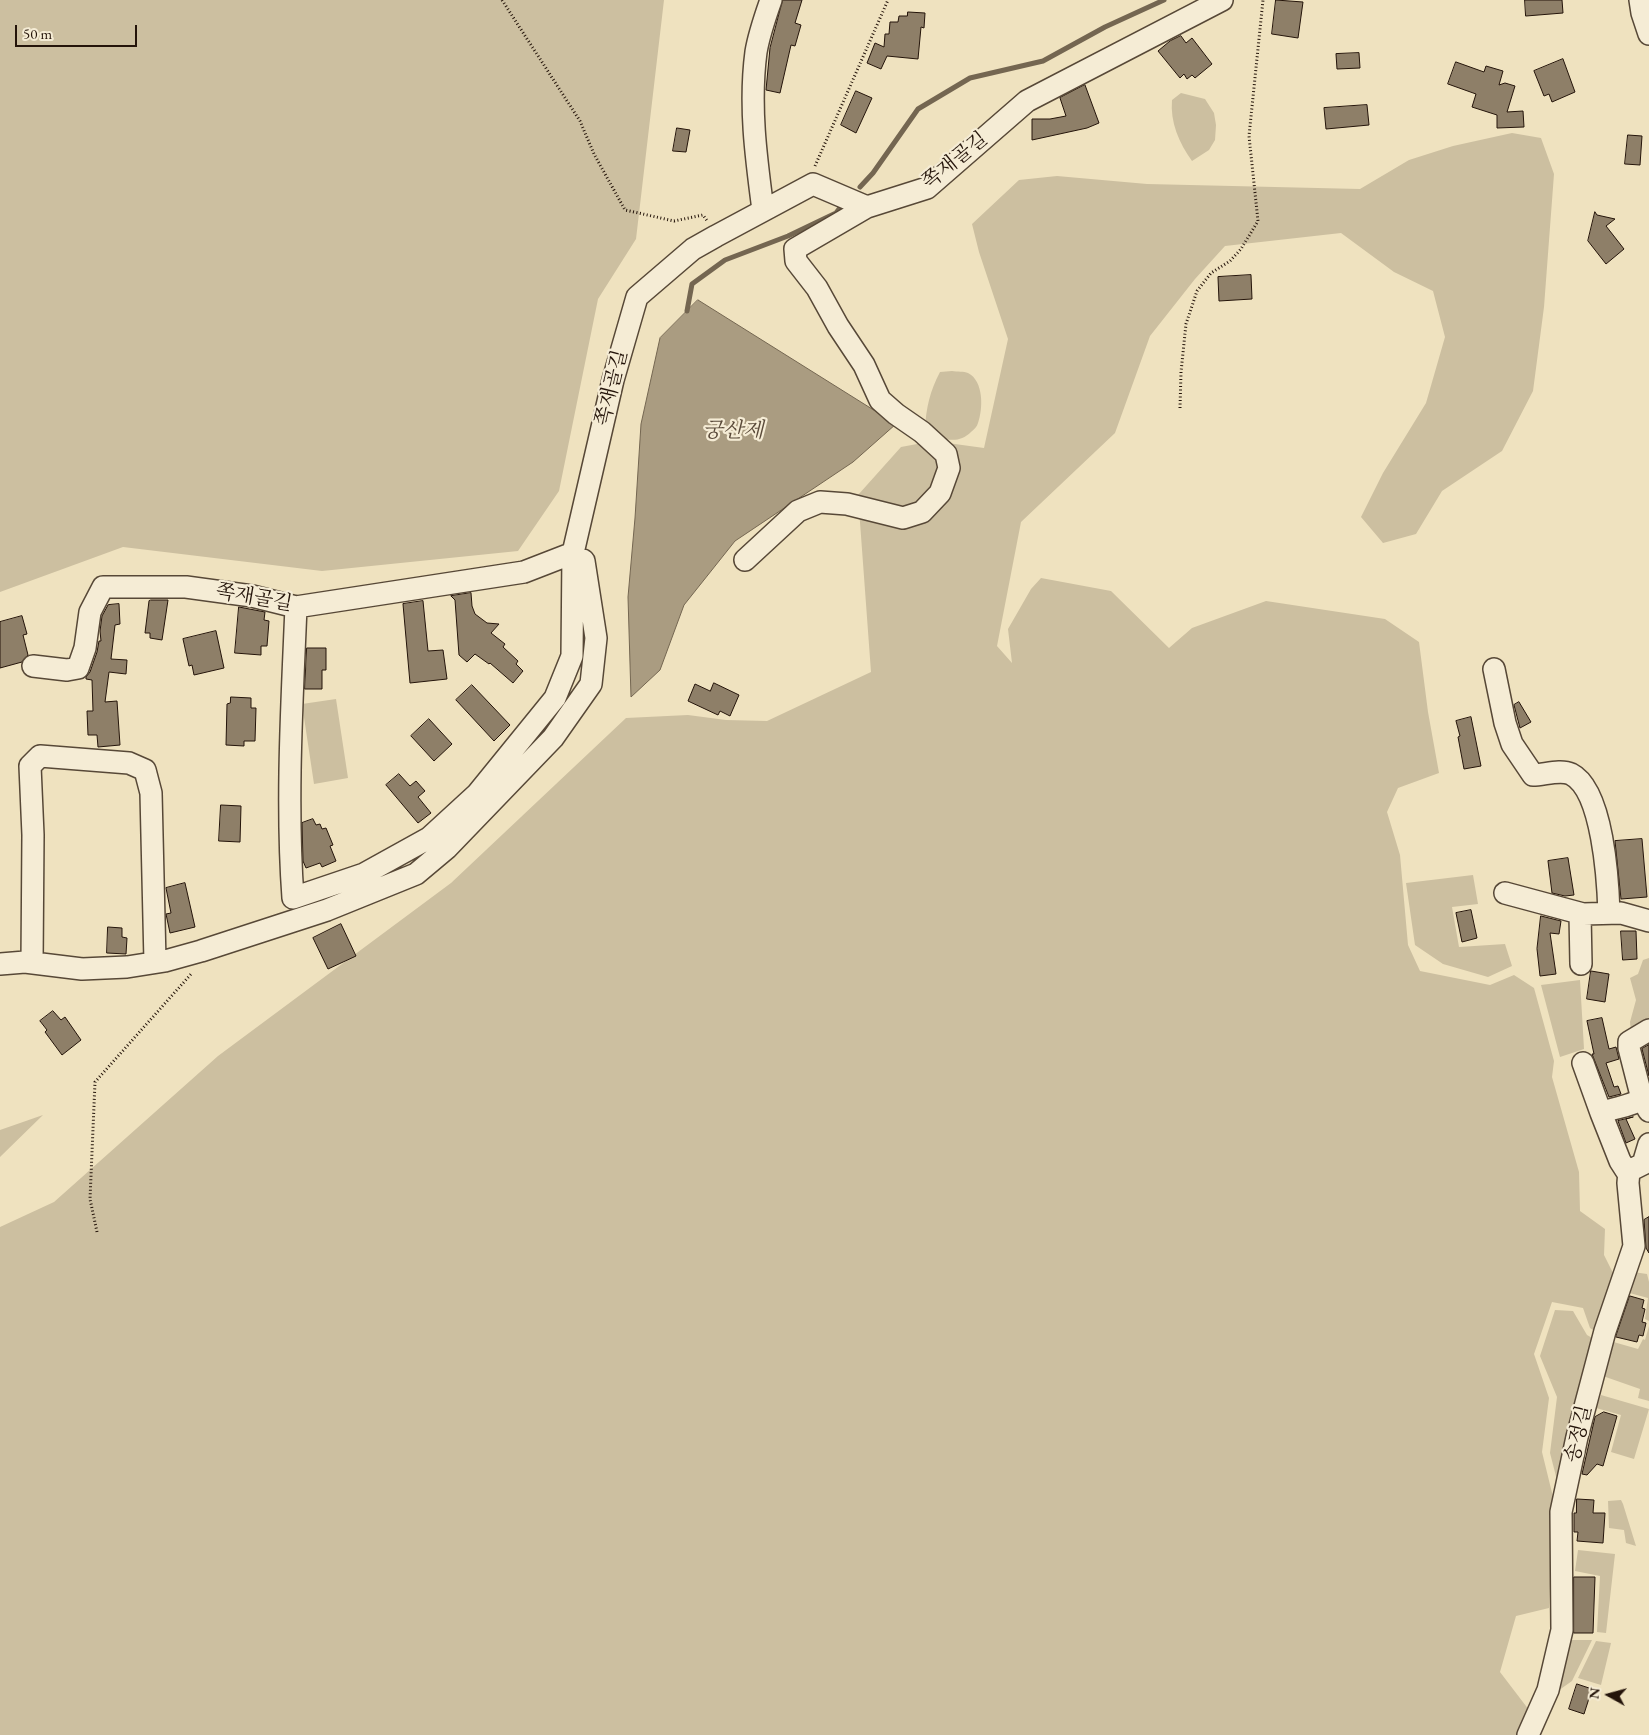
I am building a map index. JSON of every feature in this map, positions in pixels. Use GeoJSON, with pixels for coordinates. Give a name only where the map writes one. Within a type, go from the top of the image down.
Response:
{"type":"FeatureCollection","features":[{"type":"Feature","properties":{"kind":"street"},"geometry":{"type":"LineString","coordinates":[[763,210],[755,154],[752,88],[757,50],[771,0]]}},
{"type":"Feature","properties":{"kind":"street","name":"쪽재골길"},"geometry":{"type":"LineString","coordinates":[[745,560],[798,511],[820,502],[847,504],[903,518],[922,512],[940,494],[949,468],[946,454],[922,432],[880,400],[864,365],[838,326],[817,288],[796,261],[794,249],[867,207],[927,188],[1027,101],[1222,0]]}},
{"type":"Feature","properties":{"kind":"street"},"geometry":{"type":"LineString","coordinates":[[1640,0],[1649,34]]}},
{"type":"Feature","properties":{"kind":"street","name":"쪽재골길"},"geometry":{"type":"LineString","coordinates":[[33,666],[67,670],[78,668],[85,648],[90,612],[103,586],[186,587],[252,596],[296,607],[524,572],[573,553],[613,380],[637,297],[693,250],[813,184]]}},
{"type":"Feature","properties":{"kind":"street"},"geometry":{"type":"LineString","coordinates":[[813,184],[867,207]]}},
{"type":"Feature","properties":{"kind":"street"},"geometry":{"type":"LineString","coordinates":[[296,607],[291,739],[293,898],[364,874],[429,838],[477,794],[555,698],[572,656],[573,553]]}},
{"type":"Feature","properties":{"kind":"street"},"geometry":{"type":"LineString","coordinates":[[0,964],[32,963],[82,969],[127,967],[155,962],[201,951],[327,910],[416,874],[447,848],[553,738],[591,684],[596,638],[584,562],[573,553]]}},
{"type":"Feature","properties":{"kind":"street"},"geometry":{"type":"LineString","coordinates":[[1494,669],[1504,723],[1512,744],[1533,775],[1562,771],[1571,774],[1581,782],[1592,802],[1602,836],[1608,881],[1609,914]]}},
{"type":"Feature","properties":{"kind":"street"},"geometry":{"type":"LineString","coordinates":[[32,963],[33,835],[30,766],[40,756],[129,763],[145,770],[151,793],[155,962]]}},
{"type":"Feature","properties":{"kind":"street"},"geometry":{"type":"LineString","coordinates":[[1506,893],[1580,914],[1621,913],[1649,921]]}},
{"type":"Feature","properties":{"kind":"street"},"geometry":{"type":"LineString","coordinates":[[1580,914],[1581,964]]}},
{"type":"Feature","properties":{"kind":"street"},"geometry":{"type":"LineString","coordinates":[[1601,1113],[1634,1104],[1645,1105],[1631,1061],[1629,1042],[1649,1030]]}},
{"type":"Feature","properties":{"kind":"street"},"geometry":{"type":"LineString","coordinates":[[1584,1063],[1620,1161],[1629,1175]]}},
{"type":"Feature","properties":{"kind":"street"},"geometry":{"type":"LineString","coordinates":[[1629,1175],[1629,1171],[1643,1164],[1649,1144]]}},
{"type":"Feature","properties":{"kind":"street","name":"송정길"},"geometry":{"type":"LineString","coordinates":[[1528,1735],[1548,1690],[1562,1630],[1561,1512],[1567,1484],[1605,1330],[1634,1246],[1628,1183],[1629,1175]]}},
{"type":"Feature","properties":{"kind":"path"},"geometry":{"type":"LineString","coordinates":[[502,0],[580,121],[594,154],[624,210],[674,221],[702,215],[716,236]]}},
{"type":"Feature","properties":{"kind":"path"},"geometry":{"type":"LineString","coordinates":[[813,184],[815,164],[888,0]]}},
{"type":"Feature","properties":{"kind":"path"},"geometry":{"type":"LineString","coordinates":[[1180,408],[1181,372],[1186,324],[1197,291],[1210,273],[1230,261],[1241,249],[1258,221],[1249,136],[1263,0]]}},
{"type":"Feature","properties":{"kind":"path"},"geometry":{"type":"LineString","coordinates":[[97,1232],[90,1199],[95,1082],[196,968]]}},
{"type":"Feature","properties":{"kind":"shaded area"},"geometry":{"type":"Polygon","coordinates":[[[0,0],[664,0],[636,239],[598,299],[559,491],[518,551],[322,571],[123,547],[0,592],[0,0]]]}},
{"type":"Feature","properties":{"kind":"shaded area"},"geometry":{"type":"Polygon","coordinates":[[[1181,93],[1205,99],[1214,113],[1216,125],[1215,140],[1209,150],[1192,161],[1179,140],[1172,116],[1172,100],[1181,93]]]}},
{"type":"Feature","properties":{"kind":"shaded area"},"geometry":{"type":"Polygon","coordinates":[[[1512,133],[1541,138],[1554,174],[1544,307],[1533,391],[1502,451],[1442,491],[1416,534],[1383,543],[1361,517],[1383,473],[1426,403],[1445,337],[1433,291],[1394,272],[1341,233],[1225,246],[1195,279],[1150,336],[1115,433],[1021,522],[997,646],[1012,663],[1008,629],[1031,589],[1041,578],[1111,591],[1169,648],[1192,628],[1266,601],[1385,619],[1419,642],[1428,712],[1439,773],[1398,788],[1387,812],[1400,855],[1408,945],[1420,971],[1490,985],[1514,975],[1534,988],[1554,1061],[1552,1077],[1579,1172],[1580,1211],[1605,1229],[1604,1255],[1615,1277],[1596,1332],[1590,1328],[1583,1308],[1552,1302],[1534,1354],[1549,1398],[1542,1452],[1554,1501],[1549,1608],[1516,1616],[1500,1672],[1529,1710],[1519,1735],[0,1735],[0,1227],[54,1202],[218,1056],[451,883],[626,718],[688,715],[726,720],[767,721],[871,672],[858,495],[901,447],[933,441],[984,448],[1008,339],[979,252],[972,224],[1019,180],[1057,176],[1147,184],[1360,189],[1409,160],[1453,146],[1512,133]]]}},
{"type":"Feature","properties":{"kind":"shaded area"},"geometry":{"type":"Polygon","coordinates":[[[940,372],[966,372],[973,377],[980,389],[981,396],[978,424],[966,436],[954,440],[942,438],[925,429],[929,400],[940,372]]]}},
{"type":"Feature","properties":{"kind":"shaded area"},"geometry":{"type":"Polygon","coordinates":[[[336,699],[348,778],[314,784],[302,704],[336,699]]]}},
{"type":"Feature","properties":{"kind":"shaded area"},"geometry":{"type":"Polygon","coordinates":[[[1473,875],[1478,904],[1452,907],[1459,947],[1505,944],[1512,966],[1488,977],[1443,964],[1415,945],[1406,883],[1473,875]]]}},
{"type":"Feature","properties":{"kind":"shaded area"},"geometry":{"type":"Polygon","coordinates":[[[1649,958],[1649,1023],[1631,1032],[1630,1022],[1636,1000],[1630,978],[1638,974],[1643,960],[1649,958]]]}},
{"type":"Feature","properties":{"kind":"shaded area"},"geometry":{"type":"Polygon","coordinates":[[[1580,980],[1584,1049],[1560,1057],[1541,985],[1580,980]]]}},
{"type":"Feature","properties":{"kind":"shaded area"},"geometry":{"type":"Polygon","coordinates":[[[43,1115],[0,1157],[0,1130],[43,1115]]]}},
{"type":"Feature","properties":{"kind":"shaded area"},"geometry":{"type":"Polygon","coordinates":[[[1633,1272],[1647,1274],[1649,1282],[1649,1321],[1645,1319],[1648,1298],[1626,1292],[1633,1272]]]}},
{"type":"Feature","properties":{"kind":"shaded area"},"geometry":{"type":"Polygon","coordinates":[[[1555,1310],[1573,1311],[1587,1335],[1594,1339],[1558,1484],[1550,1453],[1557,1397],[1540,1356],[1555,1310]]]}},
{"type":"Feature","properties":{"kind":"shaded area"},"geometry":{"type":"Polygon","coordinates":[[[1649,1326],[1649,1401],[1638,1398],[1640,1389],[1600,1375],[1610,1341],[1638,1349],[1643,1339],[1645,1340],[1649,1326]]]}},
{"type":"Feature","properties":{"kind":"shaded area"},"geometry":{"type":"Polygon","coordinates":[[[1601,1395],[1649,1409],[1634,1459],[1611,1452],[1621,1415],[1596,1408],[1601,1395]]]}},
{"type":"Feature","properties":{"kind":"shaded area"},"geometry":{"type":"Polygon","coordinates":[[[1621,1500],[1636,1546],[1626,1543],[1624,1530],[1609,1528],[1608,1501],[1621,1500]]]}},
{"type":"Feature","properties":{"kind":"shaded area"},"geometry":{"type":"Polygon","coordinates":[[[1578,1550],[1615,1554],[1606,1633],[1597,1632],[1600,1576],[1575,1571],[1578,1550]]]}},
{"type":"Feature","properties":{"kind":"shaded area"},"geometry":{"type":"Polygon","coordinates":[[[1569,1640],[1592,1640],[1572,1681],[1555,1693],[1569,1640]]]}},
{"type":"Feature","properties":{"kind":"shaded area"},"geometry":{"type":"Polygon","coordinates":[[[1596,1641],[1611,1643],[1601,1685],[1578,1678],[1596,1641]]]}},
{"type":"Feature","properties":{"kind":"water","name":"궁산제"},"geometry":{"type":"Polygon","coordinates":[[[698,300],[896,424],[853,462],[735,541],[684,605],[660,670],[631,697],[628,597],[641,424],[660,338],[698,300]]]}},
{"type":"Feature","properties":{"kind":"building"},"geometry":{"type":"Polygon","coordinates":[[[783,0],[802,0],[795,23],[801,25],[795,46],[791,45],[780,93],[766,90],[770,48],[783,0]]]}},
{"type":"Feature","properties":{"kind":"building"},"geometry":{"type":"Polygon","coordinates":[[[1276,0],[1303,2],[1298,38],[1272,34],[1276,0]]]}},
{"type":"Feature","properties":{"kind":"building"},"geometry":{"type":"Polygon","coordinates":[[[1525,0],[1562,0],[1563,13],[1526,16],[1525,0]]]}},
{"type":"Feature","properties":{"kind":"building"},"geometry":{"type":"Polygon","coordinates":[[[908,12],[925,13],[924,28],[921,27],[918,59],[887,56],[881,69],[867,63],[875,43],[884,47],[885,34],[889,34],[890,22],[898,22],[899,16],[907,16],[908,12]]]}},
{"type":"Feature","properties":{"kind":"building"},"geometry":{"type":"Polygon","coordinates":[[[1181,36],[1186,43],[1192,38],[1212,64],[1195,78],[1192,75],[1187,79],[1184,74],[1180,78],[1158,51],[1170,41],[1181,36]]]}},
{"type":"Feature","properties":{"kind":"building"},"geometry":{"type":"Polygon","coordinates":[[[1359,53],[1360,68],[1337,69],[1336,54],[1359,53]]]}},
{"type":"Feature","properties":{"kind":"building"},"geometry":{"type":"Polygon","coordinates":[[[1563,59],[1575,92],[1552,102],[1549,94],[1544,96],[1534,71],[1563,59]]]}},
{"type":"Feature","properties":{"kind":"building"},"geometry":{"type":"Polygon","coordinates":[[[1456,62],[1484,72],[1486,66],[1503,71],[1499,85],[1505,83],[1515,86],[1507,112],[1523,111],[1524,127],[1497,128],[1497,115],[1472,107],[1476,94],[1448,84],[1456,62]]]}},
{"type":"Feature","properties":{"kind":"building"},"geometry":{"type":"Polygon","coordinates":[[[1085,85],[1099,123],[1087,128],[1032,140],[1032,119],[1050,119],[1066,116],[1060,98],[1085,85]]]}},
{"type":"Feature","properties":{"kind":"building"},"geometry":{"type":"Polygon","coordinates":[[[856,91],[872,98],[856,133],[841,125],[856,91]]]}},
{"type":"Feature","properties":{"kind":"building"},"geometry":{"type":"Polygon","coordinates":[[[1367,105],[1369,125],[1326,129],[1324,108],[1367,105]]]}},
{"type":"Feature","properties":{"kind":"building"},"geometry":{"type":"Polygon","coordinates":[[[677,128],[690,130],[686,152],[673,151],[677,128]]]}},
{"type":"Feature","properties":{"kind":"building"},"geometry":{"type":"Polygon","coordinates":[[[1628,135],[1642,136],[1640,165],[1625,164],[1628,135]]]}},
{"type":"Feature","properties":{"kind":"building"},"geometry":{"type":"Polygon","coordinates":[[[1595,212],[1597,215],[1615,219],[1606,226],[1624,249],[1606,264],[1588,241],[1595,212]]]}},
{"type":"Feature","properties":{"kind":"building"},"geometry":{"type":"Polygon","coordinates":[[[1251,275],[1252,299],[1219,301],[1218,277],[1251,275]]]}},
{"type":"Feature","properties":{"kind":"building"},"geometry":{"type":"Polygon","coordinates":[[[471,593],[475,614],[487,623],[499,624],[491,633],[505,644],[503,647],[518,661],[516,664],[523,671],[513,683],[490,663],[475,654],[467,662],[459,655],[455,600],[451,596],[471,593]]]}},
{"type":"Feature","properties":{"kind":"building"},"geometry":{"type":"Polygon","coordinates":[[[168,600],[162,640],[150,638],[150,633],[145,633],[149,601],[168,600]]]}},
{"type":"Feature","properties":{"kind":"building"},"geometry":{"type":"Polygon","coordinates":[[[423,601],[428,651],[443,650],[447,679],[410,683],[403,604],[423,601]]]}},
{"type":"Feature","properties":{"kind":"building"},"geometry":{"type":"Polygon","coordinates":[[[119,604],[120,624],[115,625],[111,659],[127,660],[126,674],[109,672],[105,702],[117,701],[120,745],[98,747],[97,735],[88,735],[87,711],[93,711],[92,680],[86,679],[86,677],[90,672],[99,641],[101,641],[102,616],[108,605],[119,604]]]}},
{"type":"Feature","properties":{"kind":"building"},"geometry":{"type":"Polygon","coordinates":[[[239,607],[265,612],[264,620],[269,621],[267,646],[261,646],[261,655],[235,653],[239,607]]]}},
{"type":"Feature","properties":{"kind":"building"},"geometry":{"type":"Polygon","coordinates":[[[22,616],[27,634],[23,635],[28,655],[22,662],[0,668],[0,622],[22,616]]]}},
{"type":"Feature","properties":{"kind":"building"},"geometry":{"type":"Polygon","coordinates":[[[216,631],[224,668],[194,675],[192,665],[189,666],[183,639],[216,631]]]}},
{"type":"Feature","properties":{"kind":"building"},"geometry":{"type":"Polygon","coordinates":[[[307,648],[326,648],[326,670],[322,670],[322,689],[305,689],[307,648]]]}},
{"type":"Feature","properties":{"kind":"building"},"geometry":{"type":"Polygon","coordinates":[[[714,683],[739,695],[730,716],[720,711],[718,715],[688,701],[695,684],[710,691],[714,683]]]}},
{"type":"Feature","properties":{"kind":"building"},"geometry":{"type":"Polygon","coordinates":[[[472,685],[510,725],[494,741],[456,700],[472,685]]]}},
{"type":"Feature","properties":{"kind":"building"},"geometry":{"type":"Polygon","coordinates":[[[231,697],[251,698],[251,708],[256,708],[255,741],[244,741],[244,746],[226,745],[227,704],[230,703],[231,697]]]}},
{"type":"Feature","properties":{"kind":"building"},"geometry":{"type":"Polygon","coordinates":[[[1519,702],[1531,722],[1520,728],[1514,705],[1519,702]]]}},
{"type":"Feature","properties":{"kind":"building"},"geometry":{"type":"Polygon","coordinates":[[[1471,717],[1481,766],[1464,769],[1456,721],[1471,717]]]}},
{"type":"Feature","properties":{"kind":"building"},"geometry":{"type":"Polygon","coordinates":[[[429,719],[452,744],[434,761],[411,736],[429,719]]]}},
{"type":"Feature","properties":{"kind":"building"},"geometry":{"type":"Polygon","coordinates":[[[399,774],[410,786],[416,781],[425,791],[418,797],[431,813],[418,823],[386,785],[399,774]]]}},
{"type":"Feature","properties":{"kind":"building"},"geometry":{"type":"Polygon","coordinates":[[[221,805],[241,806],[240,842],[219,841],[221,805]]]}},
{"type":"Feature","properties":{"kind":"building"},"geometry":{"type":"Polygon","coordinates":[[[313,819],[316,825],[320,824],[322,829],[326,828],[333,845],[330,846],[336,861],[322,867],[320,863],[306,868],[303,861],[302,823],[313,819]]]}},
{"type":"Feature","properties":{"kind":"building"},"geometry":{"type":"Polygon","coordinates":[[[1642,839],[1647,897],[1621,899],[1615,841],[1642,839]]]}},
{"type":"Feature","properties":{"kind":"building"},"geometry":{"type":"Polygon","coordinates":[[[1568,858],[1574,895],[1565,896],[1552,893],[1548,861],[1568,858]]]}},
{"type":"Feature","properties":{"kind":"building"},"geometry":{"type":"Polygon","coordinates":[[[185,883],[195,927],[170,933],[166,914],[171,913],[166,888],[185,883]]]}},
{"type":"Feature","properties":{"kind":"building"},"geometry":{"type":"Polygon","coordinates":[[[1471,910],[1477,938],[1462,942],[1456,913],[1471,910]]]}},
{"type":"Feature","properties":{"kind":"building"},"geometry":{"type":"Polygon","coordinates":[[[1541,916],[1561,921],[1559,934],[1550,933],[1556,974],[1540,976],[1537,949],[1541,916]]]}},
{"type":"Feature","properties":{"kind":"building"},"geometry":{"type":"Polygon","coordinates":[[[341,924],[356,956],[328,969],[313,938],[341,924]]]}},
{"type":"Feature","properties":{"kind":"building"},"geometry":{"type":"Polygon","coordinates":[[[108,927],[122,928],[122,937],[127,938],[126,954],[107,953],[108,927]]]}},
{"type":"Feature","properties":{"kind":"building"},"geometry":{"type":"Polygon","coordinates":[[[1621,931],[1636,931],[1637,959],[1623,960],[1621,931]]]}},
{"type":"Feature","properties":{"kind":"building"},"geometry":{"type":"Polygon","coordinates":[[[1591,971],[1609,974],[1605,1002],[1587,999],[1591,971]]]}},
{"type":"Feature","properties":{"kind":"building"},"geometry":{"type":"Polygon","coordinates":[[[53,1011],[61,1020],[65,1017],[81,1040],[62,1055],[45,1032],[47,1030],[40,1021],[53,1011]]]}},
{"type":"Feature","properties":{"kind":"building"},"geometry":{"type":"Polygon","coordinates":[[[1602,1018],[1609,1049],[1616,1047],[1619,1059],[1606,1063],[1614,1087],[1618,1086],[1621,1094],[1609,1097],[1592,1054],[1594,1054],[1587,1021],[1602,1018]]]}},
{"type":"Feature","properties":{"kind":"building"},"geometry":{"type":"Polygon","coordinates":[[[1649,1045],[1649,1076],[1642,1049],[1649,1045]]]}},
{"type":"Feature","properties":{"kind":"building"},"geometry":{"type":"Polygon","coordinates":[[[1633,1117],[1626,1119],[1635,1139],[1626,1143],[1618,1121],[1633,1117]]]}},
{"type":"Feature","properties":{"kind":"building"},"geometry":{"type":"Polygon","coordinates":[[[1649,1217],[1649,1253],[1646,1248],[1644,1220],[1649,1217]]]}},
{"type":"Feature","properties":{"kind":"building"},"geometry":{"type":"Polygon","coordinates":[[[1630,1296],[1644,1300],[1642,1308],[1645,1309],[1642,1322],[1646,1323],[1643,1336],[1639,1335],[1637,1342],[1616,1337],[1630,1296]]]}},
{"type":"Feature","properties":{"kind":"building"},"geometry":{"type":"Polygon","coordinates":[[[1604,1412],[1617,1416],[1603,1466],[1597,1464],[1587,1475],[1582,1474],[1595,1417],[1604,1412]]]}},
{"type":"Feature","properties":{"kind":"building"},"geometry":{"type":"Polygon","coordinates":[[[1577,1499],[1594,1500],[1593,1513],[1605,1513],[1603,1543],[1577,1541],[1578,1532],[1574,1532],[1574,1513],[1576,1513],[1577,1499]]]}},
{"type":"Feature","properties":{"kind":"building"},"geometry":{"type":"Polygon","coordinates":[[[1574,1577],[1595,1577],[1593,1633],[1574,1633],[1574,1577]]]}},
{"type":"Feature","properties":{"kind":"building"},"geometry":{"type":"Polygon","coordinates":[[[1577,1684],[1592,1689],[1584,1714],[1569,1709],[1577,1684]]]}},
{"type":"Feature","properties":{"kind":"waterway"},"geometry":{"type":"LineString","coordinates":[[860,187],[873,173],[918,109],[970,78],[1043,61],[1105,27],[1164,0]]}},
{"type":"Feature","properties":{"kind":"waterway"},"geometry":{"type":"LineString","coordinates":[[687,311],[692,284],[725,260],[788,236],[836,213],[839,209]]}}]}
